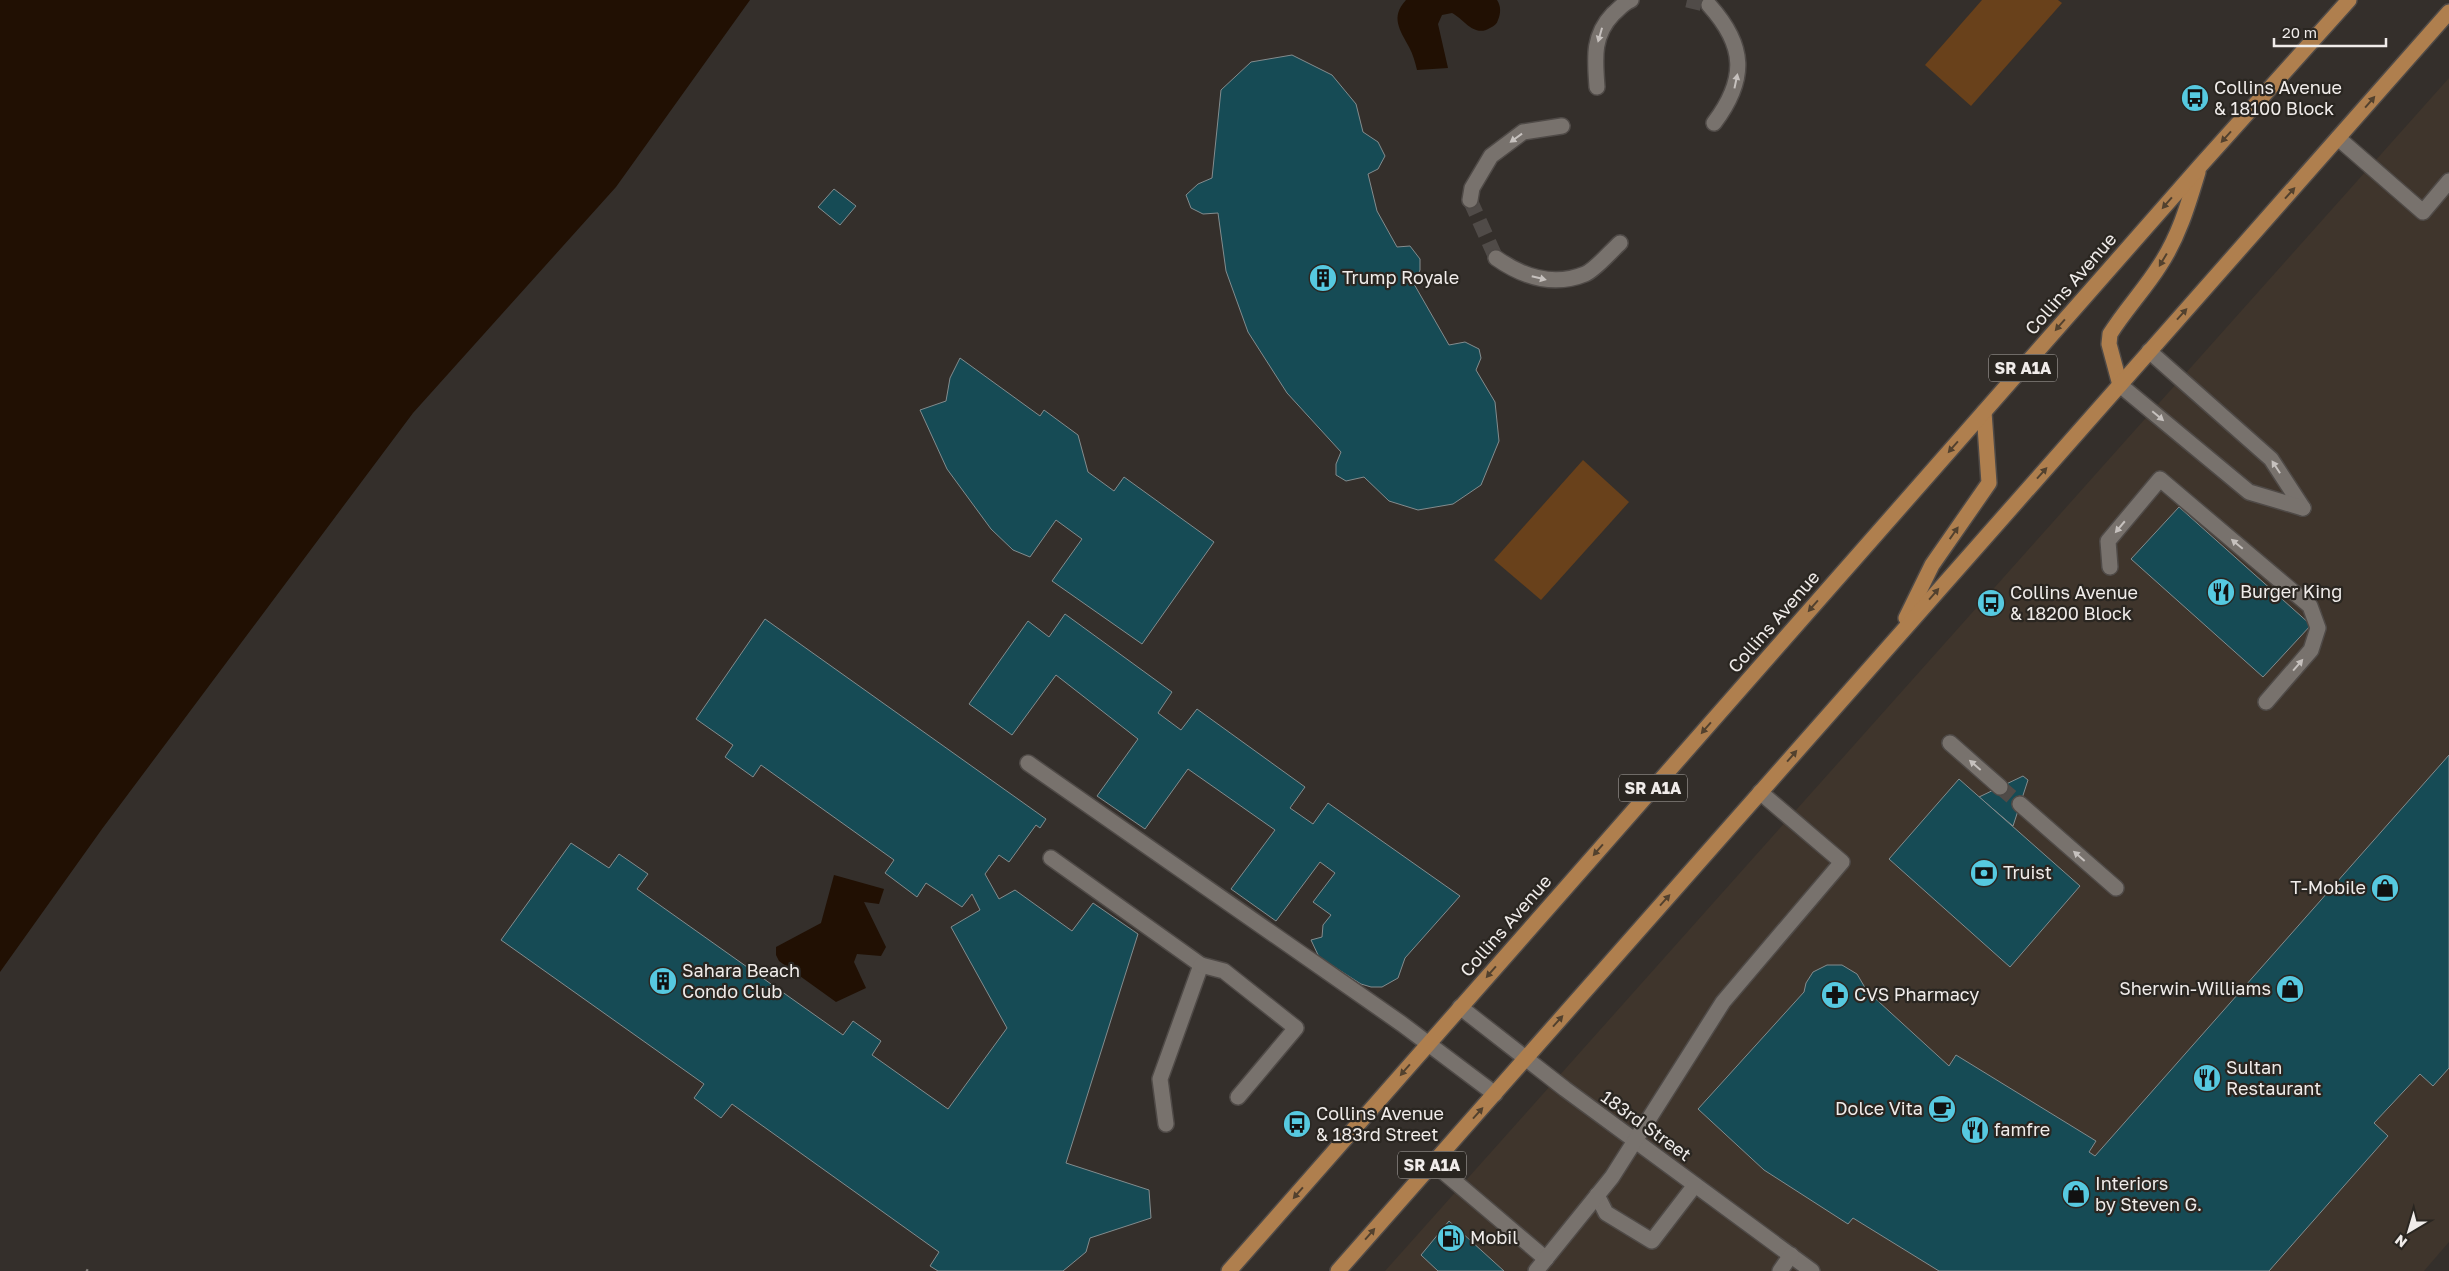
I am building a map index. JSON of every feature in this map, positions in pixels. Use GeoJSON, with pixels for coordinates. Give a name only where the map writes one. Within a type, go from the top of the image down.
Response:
{"type":"FeatureCollection","features":[{"type":"Feature","properties":{"kind":"main road","name":"Collins Avenue"},"geometry":{"type":"LineString","coordinates":[[1229,1271],[2200,166],[2349,0]]}},
{"type":"Feature","properties":{"kind":"main road","name":"SR A1A"},"geometry":{"type":"LineString","coordinates":[[1338,1271],[2449,12]]}},
{"type":"Feature","properties":{"kind":"main road"},"geometry":{"type":"LineString","coordinates":[[2120,385],[2109,344],[2110,334],[2160,266],[2172,245],[2182,225],[2200,166]]}},
{"type":"Feature","properties":{"kind":"main road"},"geometry":{"type":"LineString","coordinates":[[1897,637],[1932,565],[1989,483],[1984,412]]}},
{"type":"Feature","properties":{"kind":"street"},"geometry":{"type":"LineString","coordinates":[[1596,87],[1595,50],[1602,25],[1625,3],[1631,0]]}},
{"type":"Feature","properties":{"kind":"street"},"geometry":{"type":"LineString","coordinates":[[1709,5],[1726,24],[1739,65],[1736,86],[1728,105],[1714,123]]}},
{"type":"Feature","properties":{"kind":"street"},"geometry":{"type":"LineString","coordinates":[[1470,200],[1472,188],[1491,156],[1524,132],[1562,126]]}},
{"type":"Feature","properties":{"kind":"street"},"geometry":{"type":"LineString","coordinates":[[2338,138],[2424,212],[2449,182]]}},
{"type":"Feature","properties":{"kind":"street"},"geometry":{"type":"LineString","coordinates":[[1496,258],[1516,272],[1553,281],[1587,274],[1620,243]]}},
{"type":"Feature","properties":{"kind":"street"},"geometry":{"type":"LineString","coordinates":[[2120,385],[2249,492],[2303,508],[2271,459],[2150,351]]}},
{"type":"Feature","properties":{"kind":"street"},"geometry":{"type":"LineString","coordinates":[[2110,567],[2108,541],[2160,479],[2310,606],[2318,628],[2311,650],[2266,702]]}},
{"type":"Feature","properties":{"kind":"street"},"geometry":{"type":"LineString","coordinates":[[1950,743],[2000,787]]}},
{"type":"Feature","properties":{"kind":"street"},"geometry":{"type":"LineString","coordinates":[[1028,763],[1428,1044],[1494,1094]]}},
{"type":"Feature","properties":{"kind":"street"},"geometry":{"type":"LineString","coordinates":[[1433,1163],[1541,1265],[1612,1178],[1723,1002],[1842,862],[1760,792]]}},
{"type":"Feature","properties":{"kind":"street"},"geometry":{"type":"LineString","coordinates":[[2020,804],[2116,888]]}},
{"type":"Feature","properties":{"kind":"street"},"geometry":{"type":"LineString","coordinates":[[1051,858],[1201,965],[1224,971],[1296,1028],[1238,1097]]}},
{"type":"Feature","properties":{"kind":"street"},"geometry":{"type":"LineString","coordinates":[[1166,1124],[1160,1079],[1201,965]]}},
{"type":"Feature","properties":{"kind":"street","name":"183rd Street"},"geometry":{"type":"LineString","coordinates":[[1460,1007],[1635,1141],[1812,1271]]}},
{"type":"Feature","properties":{"kind":"street"},"geometry":{"type":"LineString","coordinates":[[1597,1195],[1606,1213],[1652,1241],[1695,1185]]}},
{"type":"Feature","properties":{"kind":"street"},"geometry":{"type":"LineString","coordinates":[[1780,1271],[1790,1256]]}},
{"type":"Feature","properties":{"kind":"shaded area"},"geometry":{"type":"Polygon","coordinates":[[[0,0],[750,0],[616,187],[413,413],[102,829],[0,972],[0,0]]]}},
{"type":"Feature","properties":{"kind":"shaded area"},"geometry":{"type":"Polygon","coordinates":[[[1406,0],[1497,0],[1500,12],[1496,24],[1479,31],[1452,13],[1442,15],[1438,24],[1448,68],[1417,70],[1412,52],[1402,35],[1398,23],[1398,12],[1406,0]]]}},
{"type":"Feature","properties":{"kind":"shaded area"},"geometry":{"type":"Polygon","coordinates":[[[1982,0],[2058,0],[2062,3],[1971,106],[1925,65],[1982,0]]]}},
{"type":"Feature","properties":{"kind":"shaded area"},"geometry":{"type":"Polygon","coordinates":[[[2449,78],[2449,1242],[2424,1271],[1385,1271],[2449,78]]]}},
{"type":"Feature","properties":{"kind":"shaded area"},"geometry":{"type":"Polygon","coordinates":[[[1583,460],[1629,502],[1541,600],[1494,560],[1583,460]]]}},
{"type":"Feature","properties":{"kind":"shaded area"},"geometry":{"type":"Polygon","coordinates":[[[834,875],[884,889],[879,904],[864,902],[886,947],[881,956],[857,954],[854,962],[866,988],[836,1002],[779,961],[776,955],[776,947],[821,923],[834,875]]]}},
{"type":"Feature","properties":{"kind":"building","name":"Trump Royale"},"geometry":{"type":"Polygon","coordinates":[[[1292,55],[1332,75],[1356,104],[1363,132],[1378,142],[1385,156],[1378,169],[1368,174],[1377,211],[1397,247],[1410,246],[1420,259],[1420,270],[1414,284],[1449,345],[1465,342],[1479,349],[1481,358],[1476,370],[1495,402],[1499,441],[1481,485],[1453,504],[1418,510],[1389,501],[1364,477],[1346,481],[1336,475],[1336,464],[1341,452],[1287,393],[1248,332],[1226,271],[1218,213],[1203,214],[1191,208],[1186,195],[1198,184],[1212,178],[1221,90],[1251,62],[1292,55]]]}},
{"type":"Feature","properties":{"kind":"building"},"geometry":{"type":"Polygon","coordinates":[[[834,189],[856,206],[840,225],[818,207],[834,189]]]}},
{"type":"Feature","properties":{"kind":"building"},"geometry":{"type":"Polygon","coordinates":[[[960,358],[1040,416],[1044,410],[1078,435],[1088,472],[1114,491],[1124,477],[1214,542],[1142,644],[1052,581],[1082,539],[1056,520],[1030,557],[1013,550],[991,529],[947,469],[920,410],[946,401],[950,378],[960,358]]]}},
{"type":"Feature","properties":{"kind":"building","name":"Burger King"},"geometry":{"type":"Polygon","coordinates":[[[2179,507],[2311,625],[2263,677],[2131,559],[2179,507]]]}},
{"type":"Feature","properties":{"kind":"building"},"geometry":{"type":"Polygon","coordinates":[[[1065,614],[1172,692],[1158,713],[1181,730],[1197,709],[1305,787],[1290,808],[1313,824],[1328,803],[1460,896],[1405,958],[1398,978],[1382,987],[1371,987],[1361,984],[1319,957],[1311,940],[1322,937],[1323,925],[1331,915],[1313,902],[1335,873],[1320,862],[1276,921],[1231,889],[1275,830],[1188,769],[1145,829],[1097,796],[1138,739],[1056,675],[1012,735],[969,704],[1028,621],[1049,637],[1065,614]]]}},
{"type":"Feature","properties":{"kind":"building","name":"Sahara Beach Condo Club"},"geometry":{"type":"Polygon","coordinates":[[[765,619],[1046,819],[1040,828],[1036,825],[1009,862],[999,855],[985,874],[999,899],[1015,890],[1072,931],[1093,903],[1138,934],[1066,1163],[1149,1190],[1151,1218],[1090,1238],[1086,1252],[1063,1271],[938,1271],[930,1266],[939,1252],[732,1104],[721,1118],[694,1098],[704,1084],[501,940],[571,843],[609,868],[619,854],[648,874],[637,889],[843,1035],[853,1021],[881,1041],[872,1055],[948,1109],[1007,1028],[951,927],[980,910],[972,894],[962,907],[926,883],[917,897],[885,873],[894,860],[761,765],[753,777],[725,757],[733,745],[696,719],[765,619]]]}},
{"type":"Feature","properties":{"kind":"building"},"geometry":{"type":"Polygon","coordinates":[[[2449,755],[2449,1068],[2433,1086],[2420,1074],[2374,1123],[2388,1136],[2269,1271],[1939,1271],[1853,1218],[1848,1224],[1764,1170],[1698,1109],[1804,992],[1806,983],[1813,972],[1827,965],[1842,965],[1857,974],[1867,991],[1949,1066],[1956,1055],[2096,1141],[2089,1152],[2095,1156],[2449,755]]]}},
{"type":"Feature","properties":{"kind":"building"},"geometry":{"type":"Polygon","coordinates":[[[2023,776],[2028,780],[2013,826],[1979,797],[2023,776]]]}},
{"type":"Feature","properties":{"kind":"building","name":"Truist"},"geometry":{"type":"Polygon","coordinates":[[[1959,779],[2080,886],[2010,967],[1889,859],[1959,779]]]}},
{"type":"Feature","properties":{"kind":"building","name":"Mobil"},"geometry":{"type":"Polygon","coordinates":[[[1449,1221],[1504,1271],[1438,1271],[1421,1255],[1449,1221]]]}},
{"type":"Feature","properties":{"kind":"tunnel"},"geometry":{"type":"LineString","coordinates":[[1687,0],[1709,5]]}},
{"type":"Feature","properties":{"kind":"tunnel"},"geometry":{"type":"LineString","coordinates":[[1470,200],[1496,258]]}},
{"type":"Feature","properties":{"kind":"tunnel"},"geometry":{"type":"LineString","coordinates":[[2000,787],[2020,804]]}},
{"type":"Feature","properties":{"kind":"place","name":"Collins Avenue & 18100 Block"},"geometry":{"type":"Point","coordinates":[2195,98]}},
{"type":"Feature","properties":{"kind":"place","name":"Trump Royale"},"geometry":{"type":"Point","coordinates":[1323,278]}},
{"type":"Feature","properties":{"kind":"place","name":"Burger King"},"geometry":{"type":"Point","coordinates":[2221,592]}},
{"type":"Feature","properties":{"kind":"place","name":"Collins Avenue & 18200 Block"},"geometry":{"type":"Point","coordinates":[1991,603]}},
{"type":"Feature","properties":{"kind":"place","name":"Truist"},"geometry":{"type":"Point","coordinates":[1984,873]}},
{"type":"Feature","properties":{"kind":"place","name":"T-Mobile"},"geometry":{"type":"Point","coordinates":[2385,888]}},
{"type":"Feature","properties":{"kind":"place","name":"Sahara Beach Condo Club"},"geometry":{"type":"Point","coordinates":[663,981]}},
{"type":"Feature","properties":{"kind":"place","name":"Sherwin-Williams"},"geometry":{"type":"Point","coordinates":[2290,989]}},
{"type":"Feature","properties":{"kind":"place","name":"CVS Pharmacy"},"geometry":{"type":"Point","coordinates":[1835,995]}},
{"type":"Feature","properties":{"kind":"place","name":"Sultan Restaurant"},"geometry":{"type":"Point","coordinates":[2207,1078]}},
{"type":"Feature","properties":{"kind":"place","name":"Dolce Vita"},"geometry":{"type":"Point","coordinates":[1942,1109]}},
{"type":"Feature","properties":{"kind":"place","name":"Collins Avenue & 183rd Street"},"geometry":{"type":"Point","coordinates":[1297,1124]}},
{"type":"Feature","properties":{"kind":"place","name":"famfre"},"geometry":{"type":"Point","coordinates":[1975,1130]}},
{"type":"Feature","properties":{"kind":"place","name":"Interiors by Steven G."},"geometry":{"type":"Point","coordinates":[2076,1194]}},
{"type":"Feature","properties":{"kind":"place","name":"Mobil"},"geometry":{"type":"Point","coordinates":[1451,1238]}}]}
